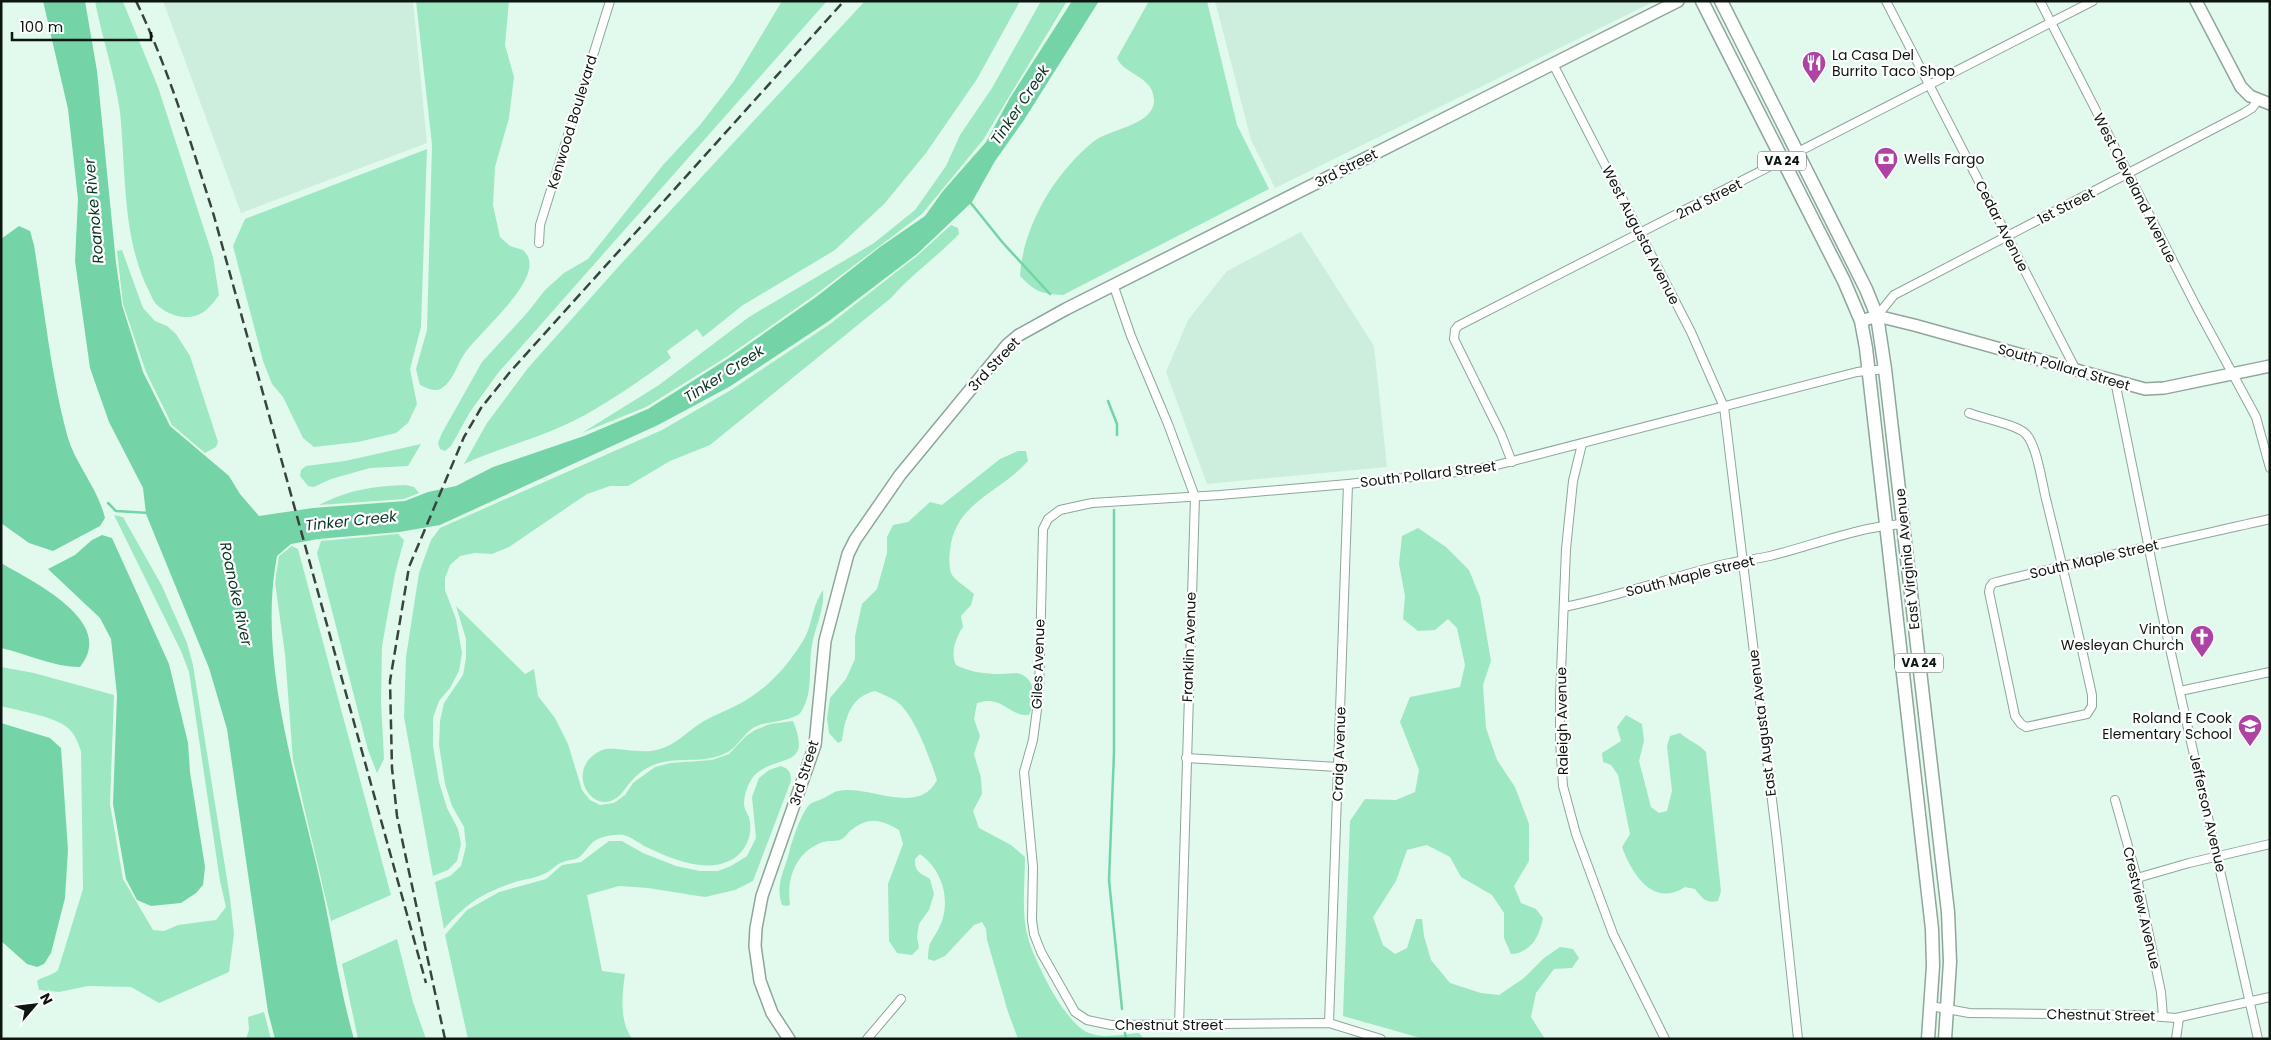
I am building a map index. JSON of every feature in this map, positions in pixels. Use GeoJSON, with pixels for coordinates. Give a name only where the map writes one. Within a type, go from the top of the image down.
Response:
{"type":"FeatureCollection","features":[{"type":"Feature","properties":{"kind":"main road","name":"VA 24"},"geometry":{"type":"LineString","coordinates":[[1702,1],[1844,281],[1860,321]]}},
{"type":"Feature","properties":{"kind":"main road","name":"VA 24"},"geometry":{"type":"LineString","coordinates":[[1721,1],[1866,288],[1877,316]]}},
{"type":"Feature","properties":{"kind":"main road","name":"East Virginia Avenue"},"geometry":{"type":"LineString","coordinates":[[1877,316],[1885,369],[1948,912],[1950,962],[1948,1010]]}},
{"type":"Feature","properties":{"kind":"main road","name":"East Virginia Avenue"},"geometry":{"type":"LineString","coordinates":[[1860,321],[1866,348],[1932,929],[1931,1006]]}},
{"type":"Feature","properties":{"kind":"main road","name":"VA 24"},"geometry":{"type":"LineString","coordinates":[[1928,1039],[1931,1006]]}},
{"type":"Feature","properties":{"kind":"main road","name":"VA 24"},"geometry":{"type":"LineString","coordinates":[[1946,1039],[1948,1010]]}},
{"type":"Feature","properties":{"kind":"street","name":"Kenwood Boulevard"},"geometry":{"type":"LineString","coordinates":[[539,243],[540,225],[610,1]]}},
{"type":"Feature","properties":{"kind":"street","name":"3rd Street"},"geometry":{"type":"LineString","coordinates":[[789,1039],[772,1013],[760,981],[755,946],[756,928],[762,896],[815,745],[825,641],[848,554],[855,540],[900,475],[1007,345],[1037,324],[1113,284],[1678,1]]}},
{"type":"Feature","properties":{"kind":"street","name":"Cedar Avenue"},"geometry":{"type":"LineString","coordinates":[[1886,1],[2076,370]]}},
{"type":"Feature","properties":{"kind":"street","name":"West Cleveland Avenue"},"geometry":{"type":"LineString","coordinates":[[2040,1],[2260,426],[2270,468]]}},
{"type":"Feature","properties":{"kind":"street","name":"2nd Street"},"geometry":{"type":"LineString","coordinates":[[1512,462],[1501,434],[1454,339],[1455,330],[1526,290],[1782,162],[2093,1]]}},
{"type":"Feature","properties":{"kind":"street"},"geometry":{"type":"LineString","coordinates":[[2196,1],[2237,81],[2245,92],[2264,102]]}},
{"type":"Feature","properties":{"kind":"street","name":"West Augusta Avenue"},"geometry":{"type":"LineString","coordinates":[[1553,64],[1691,332],[1724,407]]}},
{"type":"Feature","properties":{"kind":"street","name":"1st Street"},"geometry":{"type":"LineString","coordinates":[[1877,316],[1894,295],[2264,102]]}},
{"type":"Feature","properties":{"kind":"street","name":"Franklin Avenue"},"geometry":{"type":"LineString","coordinates":[[1113,284],[1131,336],[1168,424],[1195,497],[1179,1026]]}},
{"type":"Feature","properties":{"kind":"street"},"geometry":{"type":"LineString","coordinates":[[1860,321],[1877,316]]}},
{"type":"Feature","properties":{"kind":"street","name":"South Pollard Street"},"geometry":{"type":"LineString","coordinates":[[1877,316],[2145,389],[2154,389],[2270,366]]}},
{"type":"Feature","properties":{"kind":"street","name":"South Pollard Street"},"geometry":{"type":"LineString","coordinates":[[1052,515],[1060,510],[1092,503],[1195,497],[1348,484],[1468,471],[1512,462],[1868,369],[1885,369]]}},
{"type":"Feature","properties":{"kind":"street","name":"Jefferson Avenue"},"geometry":{"type":"LineString","coordinates":[[2115,381],[2180,691],[2258,1039]]}},
{"type":"Feature","properties":{"kind":"street","name":"East Augusta Avenue"},"geometry":{"type":"LineString","coordinates":[[1724,407],[1777,841],[1798,1039]]}},
{"type":"Feature","properties":{"kind":"street"},"geometry":{"type":"LineString","coordinates":[[1969,413],[2022,430],[2030,441],[2063,566]]}},
{"type":"Feature","properties":{"kind":"street","name":"Raleigh Avenue"},"geometry":{"type":"LineString","coordinates":[[1582,444],[1573,481],[1568,528],[1560,767],[1566,800],[1613,934],[1665,1039]]}},
{"type":"Feature","properties":{"kind":"street","name":"Craig Avenue"},"geometry":{"type":"LineString","coordinates":[[1329,1023],[1348,484]]}},
{"type":"Feature","properties":{"kind":"street","name":"Giles Avenue"},"geometry":{"type":"LineString","coordinates":[[1032,905],[1032,867],[1024,772],[1033,740],[1039,694],[1043,529],[1052,515]]}},
{"type":"Feature","properties":{"kind":"street","name":"South Maple Street"},"geometry":{"type":"LineString","coordinates":[[2063,566],[2092,695],[2092,706],[2087,714],[2029,727],[2021,724],[2015,716],[2004,656],[1989,592],[1990,586],[1993,583],[2063,566],[2270,520]]}},
{"type":"Feature","properties":{"kind":"street","name":"South Maple Street"},"geometry":{"type":"LineString","coordinates":[[1564,607],[1595,601],[1732,563],[1772,556],[1820,540],[1886,525],[1903,524]]}},
{"type":"Feature","properties":{"kind":"street"},"geometry":{"type":"LineString","coordinates":[[2180,691],[2270,672]]}},
{"type":"Feature","properties":{"kind":"street"},"geometry":{"type":"LineString","coordinates":[[1186,758],[1338,767]]}},
{"type":"Feature","properties":{"kind":"street","name":"Crestview Avenue"},"geometry":{"type":"LineString","coordinates":[[2115,800],[2137,878],[2161,992],[2163,1017]]}},
{"type":"Feature","properties":{"kind":"street"},"geometry":{"type":"LineString","coordinates":[[2137,878],[2270,844]]}},
{"type":"Feature","properties":{"kind":"street","name":"Chestnut Street"},"geometry":{"type":"LineString","coordinates":[[1032,905],[1032,920],[1038,947],[1075,1012],[1081,1018],[1102,1024],[1179,1026],[1329,1023],[1381,1039]]}},
{"type":"Feature","properties":{"kind":"street","name":"Chestnut Street"},"geometry":{"type":"LineString","coordinates":[[1931,1006],[1948,1010],[1993,1014],[2136,1015],[2179,1018],[2270,997]]}},
{"type":"Feature","properties":{"kind":"street"},"geometry":{"type":"LineString","coordinates":[[867,1039],[901,999]]}},
{"type":"Feature","properties":{"kind":"street"},"geometry":{"type":"LineString","coordinates":[[2176,1039],[2179,1018]]}},
{"type":"Feature","properties":{"kind":"shaded area"},"geometry":{"type":"Polygon","coordinates":[[[95,1],[123,2],[158,87],[213,257],[219,295],[204,312],[195,316],[176,316],[159,307],[153,300],[140,271],[134,249],[127,204],[118,98],[95,1]]]}},
{"type":"Feature","properties":{"kind":"shaded area"},"geometry":{"type":"Polygon","coordinates":[[[163,1],[413,1],[427,143],[241,213],[163,1]]]}},
{"type":"Feature","properties":{"kind":"shaded area"},"geometry":{"type":"Polygon","coordinates":[[[416,1],[509,1],[505,45],[514,77],[509,118],[495,167],[493,205],[500,237],[510,246],[523,250],[529,260],[529,270],[516,295],[465,353],[450,381],[442,388],[436,390],[420,385],[416,369],[427,330],[432,145],[416,1]]]}},
{"type":"Feature","properties":{"kind":"shaded area"},"geometry":{"type":"Polygon","coordinates":[[[782,1],[827,1],[498,373],[470,412],[451,446],[445,451],[440,449],[438,443],[442,433],[482,362],[527,313],[545,290],[564,273],[588,259],[663,165],[700,125],[734,81],[782,1]]]}},
{"type":"Feature","properties":{"kind":"shaded area"},"geometry":{"type":"Polygon","coordinates":[[[865,1],[1020,1],[977,79],[926,153],[885,203],[835,250],[743,305],[703,337],[697,329],[667,351],[671,358],[629,388],[585,415],[556,429],[464,464],[487,423],[528,368],[619,266],[865,1]]]}},
{"type":"Feature","properties":{"kind":"shaded area"},"geometry":{"type":"Polygon","coordinates":[[[1041,1],[1067,1],[983,140],[922,214],[815,295],[728,356],[646,407],[582,433],[659,385],[749,317],[874,243],[915,210],[946,166],[960,135],[992,88],[1041,1]]]}},
{"type":"Feature","properties":{"kind":"shaded area"},"geometry":{"type":"Polygon","coordinates":[[[1149,1],[1207,1],[1237,125],[1269,189],[1063,295],[1039,291],[1030,286],[1020,276],[1027,238],[1043,202],[1066,169],[1093,142],[1138,122],[1146,117],[1151,110],[1154,102],[1150,87],[1145,81],[1126,69],[1117,58],[1149,1]]]}},
{"type":"Feature","properties":{"kind":"shaded area"},"geometry":{"type":"Polygon","coordinates":[[[1215,1],[1655,1],[1275,188],[1251,140],[1215,1]]]}},
{"type":"Feature","properties":{"kind":"shaded area"},"geometry":{"type":"Polygon","coordinates":[[[427,149],[421,327],[410,369],[417,404],[408,423],[396,433],[358,442],[314,447],[303,438],[283,397],[272,384],[263,361],[233,246],[245,219],[427,149]]]}},
{"type":"Feature","properties":{"kind":"shaded area"},"geometry":{"type":"Polygon","coordinates":[[[951,225],[958,228],[959,234],[891,298],[710,445],[670,461],[628,486],[610,486],[587,494],[509,547],[492,554],[475,553],[460,556],[450,565],[445,578],[445,590],[456,619],[462,653],[459,671],[450,688],[439,701],[433,718],[433,746],[439,782],[447,808],[458,829],[461,844],[457,861],[448,870],[433,876],[404,717],[406,657],[419,573],[431,540],[440,528],[662,430],[731,390],[830,324],[918,255],[951,225]]]}},
{"type":"Feature","properties":{"kind":"shaded area"},"geometry":{"type":"Polygon","coordinates":[[[1301,232],[1374,346],[1387,467],[1207,484],[1166,372],[1188,320],[1227,271],[1301,232]]]}},
{"type":"Feature","properties":{"kind":"shaded area"},"geometry":{"type":"Polygon","coordinates":[[[122,250],[143,308],[155,321],[167,326],[176,334],[190,356],[218,442],[216,447],[205,453],[172,425],[146,372],[123,304],[117,251],[122,250]]]}},
{"type":"Feature","properties":{"kind":"shaded area"},"geometry":{"type":"Polygon","coordinates":[[[421,444],[408,466],[370,468],[331,479],[314,487],[308,486],[300,476],[301,470],[306,466],[345,461],[421,444]]]}},
{"type":"Feature","properties":{"kind":"shaded area"},"geometry":{"type":"Polygon","coordinates":[[[1018,451],[1026,451],[1028,461],[1005,482],[969,509],[960,520],[950,550],[949,562],[951,573],[974,594],[971,605],[961,616],[963,627],[956,640],[954,650],[956,665],[983,673],[1017,673],[1024,675],[1031,685],[1034,697],[1029,715],[1016,713],[993,701],[977,703],[974,719],[980,736],[974,754],[981,778],[982,794],[973,811],[979,828],[1011,845],[1025,857],[1024,908],[1028,938],[1044,976],[1070,1018],[1080,1027],[1095,1035],[1107,1036],[1139,1033],[1144,1039],[1018,1039],[987,940],[986,929],[982,922],[974,925],[945,956],[934,961],[928,959],[930,945],[943,918],[945,898],[940,878],[928,861],[920,854],[915,859],[917,869],[930,879],[934,894],[929,910],[919,924],[917,937],[919,948],[912,955],[897,953],[889,941],[888,884],[903,844],[899,830],[886,823],[869,821],[857,826],[842,839],[823,842],[814,846],[800,858],[795,866],[790,884],[790,904],[788,906],[782,905],[780,898],[781,879],[792,842],[800,820],[810,804],[836,792],[850,790],[892,797],[906,798],[918,796],[929,791],[937,780],[926,749],[915,726],[903,707],[896,701],[875,691],[860,698],[850,710],[842,741],[838,743],[829,733],[827,718],[830,698],[846,679],[855,659],[855,636],[862,604],[877,589],[887,553],[887,537],[893,525],[908,522],[930,502],[942,505],[1000,459],[1018,451]]]}},
{"type":"Feature","properties":{"kind":"shaded area"},"geometry":{"type":"Polygon","coordinates":[[[406,485],[414,487],[419,493],[404,499],[319,505],[350,492],[383,486],[406,485]]]}},
{"type":"Feature","properties":{"kind":"shaded area"},"geometry":{"type":"Polygon","coordinates":[[[114,515],[123,517],[162,586],[187,643],[193,665],[234,934],[229,972],[159,1003],[131,987],[88,986],[59,992],[39,990],[37,981],[58,970],[83,889],[81,751],[73,733],[62,724],[45,717],[1,706],[1,667],[34,673],[114,695],[110,804],[123,879],[153,930],[164,931],[178,925],[216,920],[226,907],[220,881],[189,672],[181,651],[114,515]]]}},
{"type":"Feature","properties":{"kind":"shaded area"},"geometry":{"type":"Polygon","coordinates":[[[1418,528],[1446,547],[1469,570],[1480,597],[1491,661],[1483,685],[1486,728],[1497,760],[1515,787],[1529,824],[1529,861],[1514,886],[1521,903],[1536,909],[1543,918],[1537,937],[1529,947],[1518,953],[1511,954],[1504,938],[1504,913],[1492,895],[1461,877],[1450,857],[1427,845],[1407,850],[1396,881],[1373,917],[1383,945],[1395,954],[1407,948],[1416,919],[1422,919],[1424,936],[1431,960],[1450,983],[1481,993],[1499,995],[1524,978],[1544,958],[1560,947],[1573,949],[1579,958],[1572,968],[1554,969],[1536,993],[1531,1017],[1545,1039],[1424,1039],[1343,1016],[1350,821],[1365,799],[1396,800],[1415,792],[1419,770],[1400,722],[1410,697],[1460,687],[1465,665],[1457,628],[1448,619],[1435,630],[1418,631],[1403,619],[1405,596],[1399,564],[1402,536],[1418,528]]]}},
{"type":"Feature","properties":{"kind":"shaded area"},"geometry":{"type":"Polygon","coordinates":[[[398,534],[404,540],[395,574],[382,646],[381,702],[384,759],[377,773],[368,750],[317,553],[321,541],[398,534]]]}},
{"type":"Feature","properties":{"kind":"shaded area"},"geometry":{"type":"Polygon","coordinates":[[[292,546],[298,549],[391,895],[331,921],[293,760],[285,654],[275,583],[279,556],[292,546]]]}},
{"type":"Feature","properties":{"kind":"shaded area"},"geometry":{"type":"Polygon","coordinates":[[[823,590],[821,611],[812,645],[808,696],[805,705],[798,715],[759,725],[746,734],[728,752],[715,757],[675,760],[650,766],[637,775],[615,799],[604,802],[595,799],[587,792],[583,782],[583,771],[588,760],[600,751],[612,749],[646,751],[663,748],[704,721],[751,697],[769,683],[777,676],[804,639],[816,603],[823,590]]]}},
{"type":"Feature","properties":{"kind":"shaded area"},"geometry":{"type":"Polygon","coordinates":[[[456,606],[525,674],[534,669],[538,696],[555,718],[568,744],[582,790],[590,800],[600,805],[614,803],[625,795],[633,783],[655,767],[671,763],[712,760],[729,754],[746,736],[755,730],[770,724],[793,721],[799,746],[796,753],[791,758],[766,767],[757,773],[748,787],[744,804],[749,817],[750,830],[747,843],[740,854],[729,861],[719,864],[698,865],[665,856],[626,836],[606,836],[594,842],[578,858],[560,863],[547,873],[515,882],[484,895],[460,912],[444,929],[435,882],[450,876],[461,866],[466,846],[464,827],[452,806],[445,784],[439,745],[440,721],[444,703],[463,675],[466,658],[466,639],[456,606]]]}},
{"type":"Feature","properties":{"kind":"shaded area"},"geometry":{"type":"Polygon","coordinates":[[[1626,715],[1642,724],[1644,741],[1639,761],[1651,807],[1659,813],[1667,811],[1672,791],[1667,746],[1670,736],[1680,733],[1706,752],[1721,891],[1718,901],[1707,901],[1695,889],[1685,887],[1674,892],[1663,893],[1654,891],[1638,877],[1626,857],[1622,847],[1630,834],[1618,775],[1611,765],[1603,762],[1602,753],[1621,741],[1617,727],[1626,715]]]}},
{"type":"Feature","properties":{"kind":"shaded area"},"geometry":{"type":"Polygon","coordinates":[[[781,766],[789,771],[791,781],[753,881],[735,890],[705,897],[648,888],[619,886],[587,895],[602,971],[625,974],[622,1007],[625,1024],[632,1039],[468,1039],[445,935],[467,910],[499,892],[546,879],[562,865],[581,862],[609,841],[622,841],[643,853],[676,866],[700,871],[718,871],[731,866],[747,856],[756,838],[752,797],[759,778],[769,770],[781,766]]]}},
{"type":"Feature","properties":{"kind":"shaded area"},"geometry":{"type":"Polygon","coordinates":[[[397,939],[413,1002],[426,1039],[358,1039],[342,964],[397,939]]]}},
{"type":"Feature","properties":{"kind":"shaded area"},"geometry":{"type":"Polygon","coordinates":[[[264,1012],[271,1039],[246,1039],[249,1030],[248,1017],[264,1012]]]}},
{"type":"Feature","properties":{"kind":"water"},"geometry":{"type":"Polygon","coordinates":[[[43,1],[85,1],[97,71],[116,263],[122,305],[143,372],[170,426],[229,476],[240,494],[259,516],[313,508],[405,501],[428,492],[456,486],[493,467],[584,436],[648,409],[729,358],[816,297],[880,247],[925,216],[943,191],[986,142],[1010,98],[1072,1],[1099,1],[1024,120],[995,161],[972,202],[917,254],[829,321],[729,387],[658,425],[440,525],[399,532],[318,539],[291,544],[277,556],[272,596],[272,636],[282,719],[320,880],[344,1000],[354,1039],[275,1039],[268,1012],[227,729],[209,668],[146,514],[143,488],[109,422],[90,368],[75,261],[78,199],[68,109],[43,1]]]}},
{"type":"Feature","properties":{"kind":"water"},"geometry":{"type":"Polygon","coordinates":[[[19,226],[30,231],[34,245],[52,365],[67,435],[75,456],[97,496],[105,518],[100,526],[53,551],[29,543],[1,523],[1,239],[19,226]]]}},
{"type":"Feature","properties":{"kind":"water"},"geometry":{"type":"Polygon","coordinates":[[[102,535],[112,538],[169,664],[188,743],[190,772],[205,867],[203,885],[196,893],[181,903],[151,906],[137,900],[126,879],[113,804],[117,695],[111,639],[100,618],[48,569],[75,555],[92,540],[102,535]]]}},
{"type":"Feature","properties":{"kind":"water"},"geometry":{"type":"Polygon","coordinates":[[[1,563],[50,592],[80,619],[88,634],[89,650],[80,667],[50,663],[1,648],[1,563]]]}},
{"type":"Feature","properties":{"kind":"water"},"geometry":{"type":"Polygon","coordinates":[[[1,723],[50,738],[61,748],[68,850],[65,898],[51,953],[44,964],[37,967],[27,964],[1,941],[1,723]]]}},
{"type":"Feature","properties":{"kind":"waterway"},"geometry":{"type":"LineString","coordinates":[[970,202],[1003,243],[1050,294]]}},
{"type":"Feature","properties":{"kind":"waterway"},"geometry":{"type":"LineString","coordinates":[[1108,401],[1117,424],[1117,435]]}},
{"type":"Feature","properties":{"kind":"waterway"},"geometry":{"type":"LineString","coordinates":[[108,503],[116,511],[149,513]]}},
{"type":"Feature","properties":{"kind":"waterway"},"geometry":{"type":"LineString","coordinates":[[1114,510],[1114,752],[1109,880],[1122,1009]]}},
{"type":"Feature","properties":{"kind":"waterway"},"geometry":{"type":"LineString","coordinates":[[1125,1033],[1126,1039]]}},
{"type":"Feature","properties":{"kind":"railway"},"geometry":{"type":"LineString","coordinates":[[136,1],[169,80],[214,216],[426,983]]}},
{"type":"Feature","properties":{"kind":"railway"},"geometry":{"type":"LineString","coordinates":[[445,1039],[397,816],[392,768],[390,681],[409,567],[464,437],[481,408],[510,372],[844,1]]}},
{"type":"Feature","properties":{"kind":"place","name":"La Casa Del Burrito Taco Shop"},"geometry":{"type":"Point","coordinates":[1814,84]}},
{"type":"Feature","properties":{"kind":"place","name":"Wells Fargo"},"geometry":{"type":"Point","coordinates":[1886,180]}},
{"type":"Feature","properties":{"kind":"place","name":"Vinton Wesleyan Church"},"geometry":{"type":"Point","coordinates":[2202,658]}},
{"type":"Feature","properties":{"kind":"place","name":"Roland E Cook Elementary School"},"geometry":{"type":"Point","coordinates":[2250,747]}},
{"type":"Feature","properties":{"kind":"water label","name":"Tinker Creek"},"geometry":{"type":"Point","coordinates":[1020,105]}},
{"type":"Feature","properties":{"kind":"water label","name":"Roanoke River"},"geometry":{"type":"Point","coordinates":[94,211]}},
{"type":"Feature","properties":{"kind":"water label","name":"Tinker Creek"},"geometry":{"type":"Point","coordinates":[724,374]}},
{"type":"Feature","properties":{"kind":"water label","name":"Tinker Creek"},"geometry":{"type":"Point","coordinates":[351,521]}},
{"type":"Feature","properties":{"kind":"water label","name":"Roanoke River"},"geometry":{"type":"Point","coordinates":[236,594]}}]}
